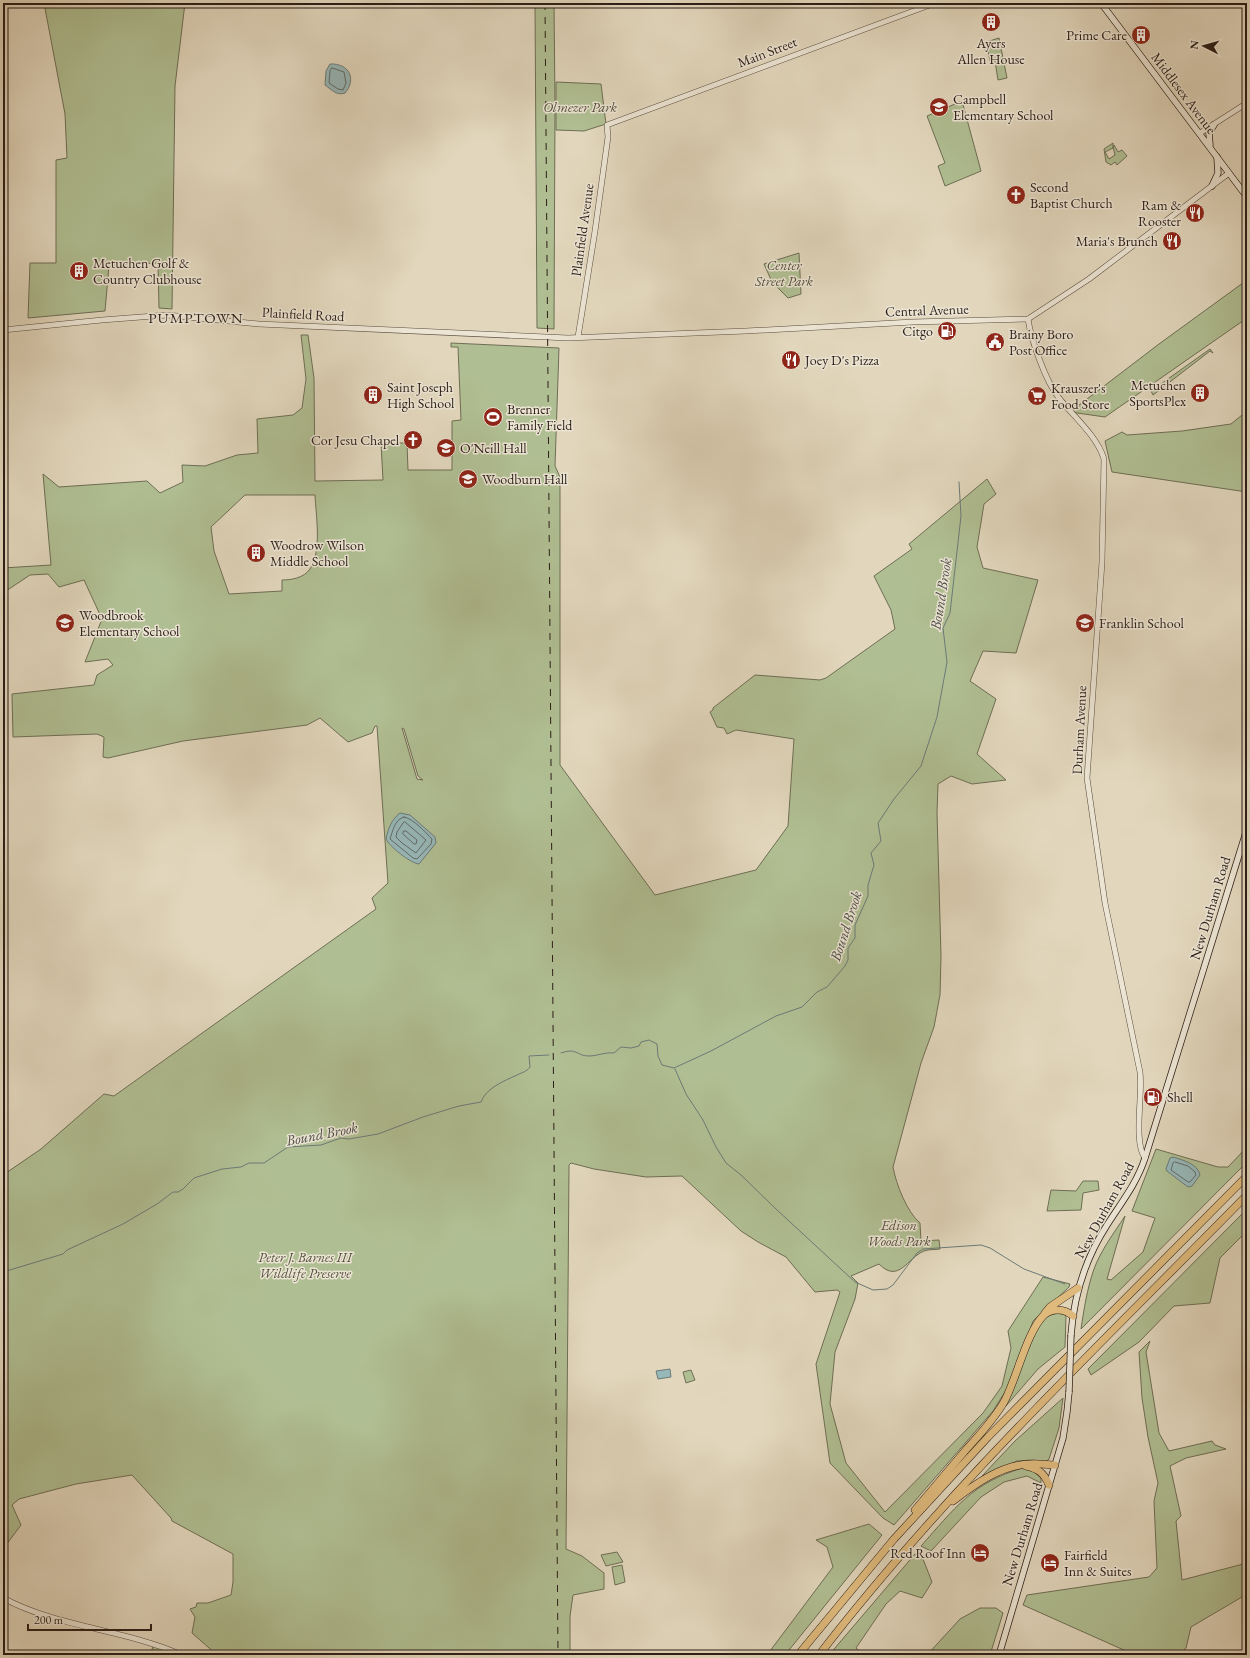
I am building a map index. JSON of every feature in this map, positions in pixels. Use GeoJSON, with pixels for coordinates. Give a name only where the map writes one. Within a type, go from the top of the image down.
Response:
{"type":"FeatureCollection","features":[{"type":"Feature","properties":{"kind":"highway"},"geometry":{"type":"LineString","coordinates":[[798,1655],[913,1518],[1008,1417],[1247,1176]]}},
{"type":"Feature","properties":{"kind":"highway"},"geometry":{"type":"LineString","coordinates":[[819,1655],[938,1512],[1050,1393],[1247,1195]]}},
{"type":"Feature","properties":{"kind":"highway"},"geometry":{"type":"LineString","coordinates":[[913,1518],[913,1512],[996,1414],[1012,1385],[1038,1322],[1050,1307],[1078,1288]]}},
{"type":"Feature","properties":{"kind":"highway"},"geometry":{"type":"LineString","coordinates":[[1044,1315],[1058,1310],[1065,1311],[1073,1316]]}},
{"type":"Feature","properties":{"kind":"highway"},"geometry":{"type":"LineString","coordinates":[[938,1512],[986,1478],[1000,1471],[1029,1464],[1055,1465]]}},
{"type":"Feature","properties":{"kind":"highway"},"geometry":{"type":"LineString","coordinates":[[1020,1465],[1040,1471],[1044,1474],[1048,1485]]}},
{"type":"Feature","properties":{"kind":"main road","name":"Middlesex Avenue"},"geometry":{"type":"LineString","coordinates":[[1101,3],[1247,197]]}},
{"type":"Feature","properties":{"kind":"main road"},"geometry":{"type":"LineString","coordinates":[[1210,147],[1209,133],[1214,124]]}},
{"type":"Feature","properties":{"kind":"main road"},"geometry":{"type":"LineString","coordinates":[[1212,186],[1218,173],[1217,157]]}},
{"type":"Feature","properties":{"kind":"main road","name":"New Durham Road"},"geometry":{"type":"LineString","coordinates":[[999,1655],[1065,1427],[1069,1392],[1071,1335],[1078,1288],[1092,1250],[1130,1191],[1146,1158],[1247,829]]}},
{"type":"Feature","properties":{"kind":"street","name":"Main Street"},"geometry":{"type":"LineString","coordinates":[[607,125],[935,3]]}},
{"type":"Feature","properties":{"kind":"street"},"geometry":{"type":"LineString","coordinates":[[1200,133],[1247,103]]}},
{"type":"Feature","properties":{"kind":"street","name":"Plainfield Avenue"},"geometry":{"type":"LineString","coordinates":[[578,337],[595,232],[608,137],[607,125]]}},
{"type":"Feature","properties":{"kind":"street"},"geometry":{"type":"LineString","coordinates":[[1028,319],[1089,279],[1229,173]]}},
{"type":"Feature","properties":{"kind":"street","name":"Plainfield Road"},"geometry":{"type":"LineString","coordinates":[[3,330],[167,315],[282,325],[480,335],[578,337]]}},
{"type":"Feature","properties":{"kind":"street","name":"Central Avenue"},"geometry":{"type":"LineString","coordinates":[[578,337],[746,331],[913,322],[1028,319]]}},
{"type":"Feature","properties":{"kind":"street","name":"Durham Avenue"},"geometry":{"type":"LineString","coordinates":[[1028,319],[1032,337],[1056,394],[1098,446],[1104,459],[1102,562],[1087,778],[1105,903],[1140,1072],[1140,1140],[1142,1152],[1146,1158]]}},
{"type":"Feature","properties":{"kind":"street"},"geometry":{"type":"LineString","coordinates":[[3,1598],[21,1607],[48,1617],[144,1641],[182,1655]]}},
{"type":"Feature","properties":{"kind":"green space"},"geometry":{"type":"Polygon","coordinates":[[[44,3],[185,3],[175,86],[172,309],[159,308],[158,263],[109,265],[105,311],[28,318],[30,263],[56,263],[56,160],[67,158],[65,114],[44,3]]]}},
{"type":"Feature","properties":{"kind":"green space"},"geometry":{"type":"Polygon","coordinates":[[[535,3],[554,3],[554,329],[537,328],[535,3]]]}},
{"type":"Feature","properties":{"kind":"green space"},"geometry":{"type":"Polygon","coordinates":[[[999,38],[1007,78],[998,80],[995,61],[990,61],[988,51],[985,51],[983,43],[999,38]]]}},
{"type":"Feature","properties":{"kind":"green space","name":"Olmezer Park"},"geometry":{"type":"Polygon","coordinates":[[[556,82],[601,84],[606,124],[584,131],[556,130],[556,82]]]}},
{"type":"Feature","properties":{"kind":"green space"},"geometry":{"type":"Polygon","coordinates":[[[962,101],[981,171],[945,186],[938,166],[945,163],[927,116],[962,101]]]}},
{"type":"Feature","properties":{"kind":"green space"},"geometry":{"type":"Polygon","coordinates":[[[1113,143],[1113,147],[1114,145],[1118,152],[1122,150],[1127,156],[1117,165],[1115,162],[1111,165],[1106,162],[1104,149],[1113,143]],[[1113,147],[1105,152],[1109,159],[1115,155],[1113,147]]]}},
{"type":"Feature","properties":{"kind":"green space","name":"Center Street Park"},"geometry":{"type":"Polygon","coordinates":[[[799,253],[801,294],[788,298],[772,282],[764,264],[799,253]]]}},
{"type":"Feature","properties":{"kind":"green space"},"geometry":{"type":"Polygon","coordinates":[[[1247,280],[1247,318],[1105,417],[1070,412],[1159,344],[1247,280]]]}},
{"type":"Feature","properties":{"kind":"green space","name":"Peter J. Barnes III Wildlife Preserve"},"geometry":{"type":"Polygon","coordinates":[[[301,335],[308,335],[314,378],[315,481],[383,480],[381,443],[407,443],[408,470],[452,470],[452,421],[461,420],[458,347],[451,347],[451,343],[559,348],[555,466],[560,477],[560,765],[655,895],[756,870],[788,826],[794,739],[736,730],[727,734],[724,728],[717,727],[710,712],[713,708],[755,675],[820,680],[826,678],[895,629],[891,610],[874,576],[912,549],[909,544],[987,479],[996,494],[984,504],[977,547],[983,568],[1038,580],[1016,653],[983,651],[970,681],[996,699],[977,754],[1006,780],[972,784],[951,776],[938,784],[937,813],[941,956],[940,995],[934,1027],[921,1063],[893,1167],[903,1197],[911,1212],[920,1223],[921,1241],[939,1240],[940,1249],[928,1250],[918,1254],[898,1271],[886,1269],[879,1264],[851,1276],[858,1283],[855,1299],[835,1352],[830,1404],[846,1463],[885,1512],[983,1413],[1002,1386],[1011,1348],[1008,1331],[1043,1277],[1070,1284],[1069,1287],[1033,1321],[1010,1384],[993,1411],[894,1525],[883,1518],[830,1463],[816,1364],[840,1292],[837,1290],[815,1292],[786,1257],[741,1231],[682,1176],[646,1177],[594,1169],[571,1163],[569,1165],[566,1549],[582,1556],[604,1573],[604,1589],[573,1595],[570,1616],[570,1655],[217,1655],[192,1633],[195,1617],[190,1609],[196,1607],[197,1603],[208,1603],[231,1595],[233,1582],[233,1554],[172,1521],[171,1518],[132,1475],[76,1484],[19,1499],[12,1505],[21,1525],[3,1549],[3,1175],[41,1149],[104,1094],[114,1096],[376,909],[372,898],[388,883],[377,726],[375,726],[372,733],[348,742],[320,718],[307,725],[183,741],[108,758],[103,757],[104,737],[97,734],[13,737],[12,694],[94,685],[97,675],[113,665],[108,659],[85,662],[102,619],[84,580],[59,587],[48,574],[30,575],[3,593],[3,568],[51,565],[43,474],[59,487],[147,481],[160,493],[183,482],[182,465],[205,466],[237,455],[258,453],[257,419],[293,415],[302,408],[306,379],[301,335]],[[245,495],[211,527],[214,551],[229,594],[282,591],[282,580],[293,579],[304,575],[314,562],[317,543],[315,495],[245,495]],[[402,728],[417,779],[423,780],[418,776],[404,729],[402,728]]]}},
{"type":"Feature","properties":{"kind":"green space"},"geometry":{"type":"Polygon","coordinates":[[[1210,349],[1213,353],[1210,351],[1153,395],[1151,391],[1210,349]]]}},
{"type":"Feature","properties":{"kind":"green space"},"geometry":{"type":"Polygon","coordinates":[[[1247,411],[1247,492],[1112,472],[1105,441],[1122,432],[1127,435],[1182,431],[1231,424],[1247,411]]]}},
{"type":"Feature","properties":{"kind":"green space"},"geometry":{"type":"Polygon","coordinates":[[[1247,1147],[1247,1162],[1081,1329],[1094,1269],[1104,1248],[1125,1216],[1107,1279],[1111,1280],[1143,1252],[1155,1218],[1132,1211],[1156,1149],[1218,1167],[1228,1167],[1247,1147]]]}},
{"type":"Feature","properties":{"kind":"green space"},"geometry":{"type":"Polygon","coordinates":[[[1083,1181],[1098,1181],[1099,1190],[1083,1193],[1081,1210],[1047,1211],[1051,1190],[1076,1191],[1083,1181]]]}},
{"type":"Feature","properties":{"kind":"green space"},"geometry":{"type":"Polygon","coordinates":[[[1247,1209],[1247,1231],[1220,1258],[1210,1303],[1174,1306],[1139,1342],[1091,1375],[1088,1369],[1247,1209]]]}},
{"type":"Feature","properties":{"kind":"green space"},"geometry":{"type":"Polygon","coordinates":[[[1058,1313],[1066,1315],[1065,1347],[1038,1369],[1006,1406],[1005,1405],[1037,1328],[1047,1316],[1058,1313]]]}},
{"type":"Feature","properties":{"kind":"green space"},"geometry":{"type":"Polygon","coordinates":[[[1150,1341],[1146,1352],[1159,1433],[1169,1451],[1212,1441],[1215,1445],[1226,1449],[1186,1458],[1170,1466],[1181,1516],[1176,1521],[1182,1580],[1247,1563],[1247,1594],[1191,1627],[1186,1648],[1179,1655],[1135,1655],[1023,1605],[1027,1595],[1149,1577],[1157,1568],[1154,1501],[1158,1483],[1148,1437],[1142,1398],[1139,1352],[1150,1341]]]}},
{"type":"Feature","properties":{"kind":"green space"},"geometry":{"type":"Polygon","coordinates":[[[691,1370],[695,1380],[686,1383],[683,1372],[691,1370]]]}},
{"type":"Feature","properties":{"kind":"green space"},"geometry":{"type":"Polygon","coordinates":[[[1063,1398],[1059,1428],[1049,1459],[1046,1462],[1031,1460],[1017,1461],[982,1476],[1015,1441],[1063,1398]]]}},
{"type":"Feature","properties":{"kind":"green space"},"geometry":{"type":"Polygon","coordinates":[[[1023,1468],[1034,1472],[1041,1478],[1041,1483],[1027,1476],[1004,1482],[981,1497],[931,1551],[921,1546],[944,1520],[977,1489],[1006,1474],[1023,1468]]]}},
{"type":"Feature","properties":{"kind":"green space"},"geometry":{"type":"Polygon","coordinates":[[[869,1524],[882,1535],[785,1655],[767,1655],[833,1567],[827,1547],[816,1540],[869,1524]]]}},
{"type":"Feature","properties":{"kind":"green space"},"geometry":{"type":"Polygon","coordinates":[[[617,1552],[623,1562],[606,1566],[601,1555],[617,1552]]]}},
{"type":"Feature","properties":{"kind":"green space"},"geometry":{"type":"Polygon","coordinates":[[[915,1554],[923,1559],[932,1582],[922,1598],[900,1591],[886,1604],[856,1648],[864,1655],[829,1655],[915,1554]]]}},
{"type":"Feature","properties":{"kind":"green space"},"geometry":{"type":"Polygon","coordinates":[[[622,1565],[625,1582],[615,1585],[612,1567],[622,1565]]]}},
{"type":"Feature","properties":{"kind":"green space"},"geometry":{"type":"Polygon","coordinates":[[[980,1608],[996,1608],[1003,1613],[990,1655],[927,1655],[960,1619],[980,1608]]]}},
{"type":"Feature","properties":{"kind":"green space"},"geometry":{"type":"Polygon","coordinates":[[[154,1644],[178,1655],[150,1655],[154,1644]]]}},
{"type":"Feature","properties":{"kind":"water"},"geometry":{"type":"Polygon","coordinates":[[[330,64],[342,66],[349,73],[351,77],[349,88],[345,93],[339,94],[332,91],[325,85],[326,71],[330,64]]]}},
{"type":"Feature","properties":{"kind":"water"},"geometry":{"type":"Polygon","coordinates":[[[400,813],[410,815],[435,837],[436,843],[419,864],[410,861],[400,854],[386,839],[390,825],[400,813]]]}},
{"type":"Feature","properties":{"kind":"water"},"geometry":{"type":"Polygon","coordinates":[[[1173,1157],[1190,1163],[1199,1171],[1200,1175],[1192,1186],[1188,1187],[1167,1171],[1166,1169],[1170,1158],[1173,1157]]]}},
{"type":"Feature","properties":{"kind":"water"},"geometry":{"type":"Polygon","coordinates":[[[670,1369],[671,1377],[658,1379],[656,1371],[670,1369]]]}},
{"type":"Feature","properties":{"kind":"waterway","name":"Bound Brook"},"geometry":{"type":"LineString","coordinates":[[561,1053],[573,1051],[585,1056],[614,1053],[621,1047],[631,1048],[639,1046],[641,1042],[649,1040],[657,1044],[658,1056],[662,1065],[674,1068],[711,1051],[776,1016],[802,1007],[817,992],[827,987],[845,966],[848,960],[848,948],[855,938],[855,925],[868,896],[868,885],[874,865],[871,853],[881,841],[878,823],[894,799],[921,766],[937,717],[947,662],[943,628],[950,613],[961,516],[959,482]]}},
{"type":"Feature","properties":{"kind":"waterway","name":"Bound Brook"},"geometry":{"type":"LineString","coordinates":[[3,1272],[63,1254],[67,1250],[123,1224],[157,1204],[173,1192],[178,1192],[183,1189],[194,1178],[222,1169],[241,1167],[249,1163],[264,1163],[288,1147],[321,1145],[341,1138],[349,1139],[378,1134],[423,1117],[459,1106],[481,1102],[483,1097],[501,1082],[529,1069],[529,1056],[549,1055]]}},
{"type":"Feature","properties":{"kind":"waterway"},"geometry":{"type":"LineString","coordinates":[[675,1069],[686,1094],[703,1120],[716,1147],[726,1163],[741,1175],[855,1282],[873,1290],[887,1289],[893,1285],[917,1253],[923,1249],[981,1245],[990,1248],[1024,1269],[1065,1284]]}},
{"type":"Feature","properties":{"kind":"railway"},"geometry":{"type":"LineString","coordinates":[[545,3],[558,1655]]}},
{"type":"Feature","properties":{"kind":"place","name":"Ayers Allen House"},"geometry":{"type":"Point","coordinates":[991,22]}},
{"type":"Feature","properties":{"kind":"place","name":"Prime Care"},"geometry":{"type":"Point","coordinates":[1141,35]}},
{"type":"Feature","properties":{"kind":"place","name":"Campbell Elementary School"},"geometry":{"type":"Point","coordinates":[939,107]}},
{"type":"Feature","properties":{"kind":"place","name":"Second Baptist Church"},"geometry":{"type":"Point","coordinates":[1016,195]}},
{"type":"Feature","properties":{"kind":"place","name":"Ram & Rooster"},"geometry":{"type":"Point","coordinates":[1195,213]}},
{"type":"Feature","properties":{"kind":"place","name":"Maria's Brunch"},"geometry":{"type":"Point","coordinates":[1172,241]}},
{"type":"Feature","properties":{"kind":"place","name":"Metuchen Golf & Country Clubhouse"},"geometry":{"type":"Point","coordinates":[79,271]}},
{"type":"Feature","properties":{"kind":"place","name":"Citgo"},"geometry":{"type":"Point","coordinates":[947,331]}},
{"type":"Feature","properties":{"kind":"place","name":"Brainy Boro Post Office"},"geometry":{"type":"Point","coordinates":[995,342]}},
{"type":"Feature","properties":{"kind":"place","name":"Joey D's Pizza"},"geometry":{"type":"Point","coordinates":[791,360]}},
{"type":"Feature","properties":{"kind":"place","name":"Metuchen SportsPlex"},"geometry":{"type":"Point","coordinates":[1200,393]}},
{"type":"Feature","properties":{"kind":"place","name":"Saint Joseph High School"},"geometry":{"type":"Point","coordinates":[373,395]}},
{"type":"Feature","properties":{"kind":"place","name":"Krauszer's Food Store"},"geometry":{"type":"Point","coordinates":[1037,396]}},
{"type":"Feature","properties":{"kind":"place","name":"Brenner Family Field"},"geometry":{"type":"Point","coordinates":[493,417]}},
{"type":"Feature","properties":{"kind":"place","name":"Cor Jesu Chapel"},"geometry":{"type":"Point","coordinates":[413,440]}},
{"type":"Feature","properties":{"kind":"place","name":"O'Neill Hall"},"geometry":{"type":"Point","coordinates":[446,448]}},
{"type":"Feature","properties":{"kind":"place","name":"Woodburn Hall"},"geometry":{"type":"Point","coordinates":[468,479]}},
{"type":"Feature","properties":{"kind":"place","name":"Woodrow Wilson Middle School"},"geometry":{"type":"Point","coordinates":[256,553]}},
{"type":"Feature","properties":{"kind":"place","name":"Woodbrook Elementary School"},"geometry":{"type":"Point","coordinates":[65,623]}},
{"type":"Feature","properties":{"kind":"place","name":"Franklin School"},"geometry":{"type":"Point","coordinates":[1085,623]}},
{"type":"Feature","properties":{"kind":"place","name":"Shell"},"geometry":{"type":"Point","coordinates":[1153,1097]}},
{"type":"Feature","properties":{"kind":"place","name":"Red Roof Inn"},"geometry":{"type":"Point","coordinates":[980,1553]}},
{"type":"Feature","properties":{"kind":"place","name":"Fairfield Inn & Suites"},"geometry":{"type":"Point","coordinates":[1050,1563]}},
{"type":"Feature","properties":{"kind":"district","name":"PUMPTOWN"},"geometry":{"type":"Point","coordinates":[196,318]}},
{"type":"Feature","properties":{"kind":"park label","name":"Edison Woods Park"},"geometry":{"type":"Point","coordinates":[899,1234]}}]}
